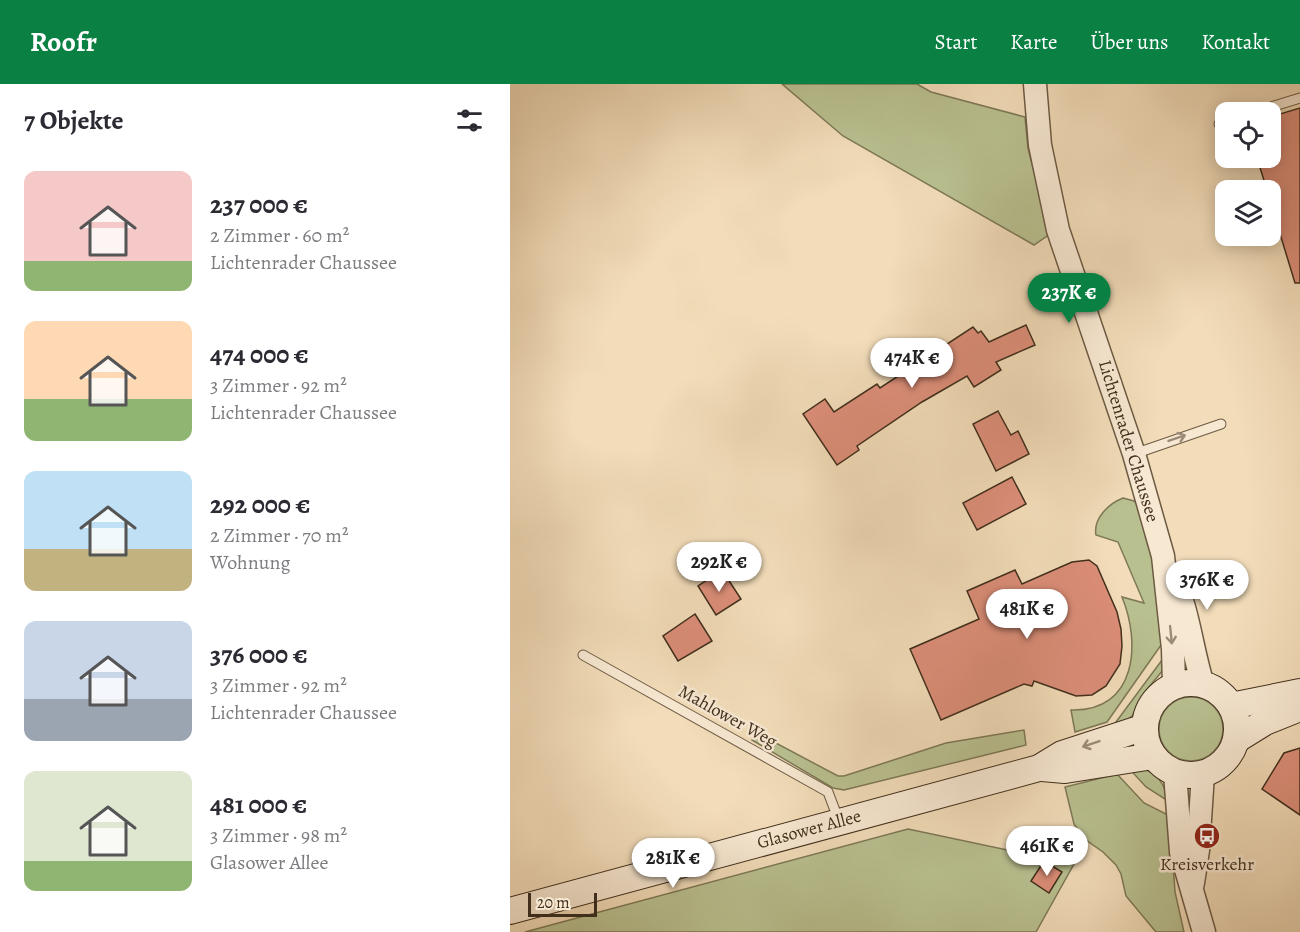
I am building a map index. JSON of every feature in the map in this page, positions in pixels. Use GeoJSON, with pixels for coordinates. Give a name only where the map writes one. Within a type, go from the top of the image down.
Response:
{"type":"FeatureCollection","features":[{"type":"Feature","properties":{"kind":"main road"},"geometry":{"type":"LineString","coordinates":[[1203,685],[1224,697],[1231,706],[1237,723],[1236,740],[1224,762],[1203,774],[1189,776],[1175,773],[1153,756],[1147,742],[1145,727],[1147,714],[1162,693],[1174,686],[1203,685]]}},
{"type":"Feature","properties":{"kind":"main road"},"geometry":{"type":"LineString","coordinates":[[1231,706],[1300,692]]}},
{"type":"Feature","properties":{"kind":"main road"},"geometry":{"type":"LineString","coordinates":[[1236,740],[1265,722],[1300,708]]}},
{"type":"Feature","properties":{"kind":"main road","name":"Glasower Allee"},"geometry":{"type":"LineString","coordinates":[[510,911],[1039,768],[1062,754],[1145,727]]}},
{"type":"Feature","properties":{"kind":"main road","name":"Glasower Allee"},"geometry":{"type":"LineString","coordinates":[[1039,768],[1065,770],[1153,756]]}},
{"type":"Feature","properties":{"kind":"street","name":"Lichtenrader Chaussee"},"geometry":{"type":"LineString","coordinates":[[1035,84],[1040,145],[1058,230],[1134,454],[1163,556],[1186,608],[1192,651],[1203,685]]}},
{"type":"Feature","properties":{"kind":"street","name":"Lichtenrader Chaussee"},"geometry":{"type":"LineString","coordinates":[[1163,556],[1173,649],[1174,686]]}},
{"type":"Feature","properties":{"kind":"street"},"geometry":{"type":"LineString","coordinates":[[1175,773],[1181,852],[1204,932]]}},
{"type":"Feature","properties":{"kind":"street"},"geometry":{"type":"LineString","coordinates":[[1192,887],[1198,850],[1203,774]]}},
{"type":"Feature","properties":{"kind":"lane"},"geometry":{"type":"LineString","coordinates":[[1281,104],[1300,98]]}},
{"type":"Feature","properties":{"kind":"lane"},"geometry":{"type":"LineString","coordinates":[[1134,454],[1221,424]]}},
{"type":"Feature","properties":{"kind":"lane","name":"Mahlower Weg"},"geometry":{"type":"LineString","coordinates":[[583,655],[828,792],[840,821]]}},
{"type":"Feature","properties":{"kind":"green space"},"geometry":{"type":"Polygon","coordinates":[[[782,84],[917,84],[931,92],[1025,117],[1028,148],[1050,234],[1034,245],[843,136],[782,84]]]}},
{"type":"Feature","properties":{"kind":"green space"},"geometry":{"type":"Polygon","coordinates":[[[1123,498],[1134,501],[1139,506],[1152,556],[1166,638],[1107,722],[1075,732],[1071,710],[1093,708],[1109,700],[1121,687],[1128,672],[1132,653],[1131,634],[1122,597],[1144,603],[1118,542],[1096,535],[1099,518],[1112,504],[1123,498]]]}},
{"type":"Feature","properties":{"kind":"green space"},"geometry":{"type":"Polygon","coordinates":[[[1162,660],[1163,670],[1144,693],[1132,716],[1117,728],[1116,722],[1162,660]]]}},
{"type":"Feature","properties":{"kind":"green space"},"geometry":{"type":"Polygon","coordinates":[[[1185,697],[1197,697],[1214,706],[1221,717],[1223,729],[1221,741],[1214,752],[1197,761],[1185,761],[1173,756],[1164,747],[1159,735],[1159,723],[1164,711],[1173,702],[1185,697]]]}},
{"type":"Feature","properties":{"kind":"green space"},"geometry":{"type":"Polygon","coordinates":[[[1024,730],[1026,745],[844,790],[833,788],[752,740],[757,733],[838,776],[844,776],[946,743],[1024,730]]]}},
{"type":"Feature","properties":{"kind":"green space"},"geometry":{"type":"Polygon","coordinates":[[[1125,764],[1154,774],[1163,785],[1168,801],[1146,787],[1125,764]]]}},
{"type":"Feature","properties":{"kind":"green space"},"geometry":{"type":"Polygon","coordinates":[[[1117,774],[1144,803],[1170,816],[1175,892],[1184,932],[1156,932],[1126,896],[1121,874],[1116,865],[1103,852],[1083,838],[1074,824],[1065,787],[1117,774]]]}},
{"type":"Feature","properties":{"kind":"green space"},"geometry":{"type":"Polygon","coordinates":[[[908,829],[1074,864],[1036,932],[525,932],[908,829]]]}},
{"type":"Feature","properties":{"kind":"building"},"geometry":{"type":"Polygon","coordinates":[[[1300,108],[1300,283],[1295,283],[1281,237],[1281,180],[1264,180],[1260,168],[1281,168],[1281,114],[1300,108]]]}},
{"type":"Feature","properties":{"kind":"building"},"geometry":{"type":"Polygon","coordinates":[[[1026,325],[1035,345],[996,362],[1001,370],[974,387],[967,376],[922,402],[857,446],[859,450],[837,465],[803,414],[825,399],[834,412],[877,384],[880,388],[973,327],[978,333],[981,331],[989,342],[1026,325]]]}},
{"type":"Feature","properties":{"kind":"building"},"geometry":{"type":"Polygon","coordinates":[[[998,411],[1011,435],[1018,431],[1029,454],[996,471],[973,424],[998,411]]]}},
{"type":"Feature","properties":{"kind":"building"},"geometry":{"type":"Polygon","coordinates":[[[1012,477],[1026,504],[977,530],[963,503],[1012,477]]]}},
{"type":"Feature","properties":{"kind":"building"},"geometry":{"type":"Polygon","coordinates":[[[1089,560],[1097,566],[1117,612],[1121,629],[1120,664],[1106,686],[1092,695],[1076,696],[1034,681],[1032,686],[1024,684],[941,720],[910,649],[979,619],[967,591],[1015,570],[1022,584],[1072,562],[1089,560]]]}},
{"type":"Feature","properties":{"kind":"building"},"geometry":{"type":"Polygon","coordinates":[[[722,570],[741,599],[716,615],[698,586],[722,570]]]}},
{"type":"Feature","properties":{"kind":"building"},"geometry":{"type":"Polygon","coordinates":[[[695,614],[712,641],[678,661],[663,636],[695,614]]]}},
{"type":"Feature","properties":{"kind":"building"},"geometry":{"type":"Polygon","coordinates":[[[1300,748],[1300,815],[1262,789],[1284,753],[1300,748]]]}},
{"type":"Feature","properties":{"kind":"building"},"geometry":{"type":"Polygon","coordinates":[[[1044,861],[1062,872],[1049,893],[1031,881],[1044,861]]]}},
{"type":"Feature","properties":{"kind":"place","name":"Kreisverkehr"},"geometry":{"type":"Point","coordinates":[1207,836]}}]}
